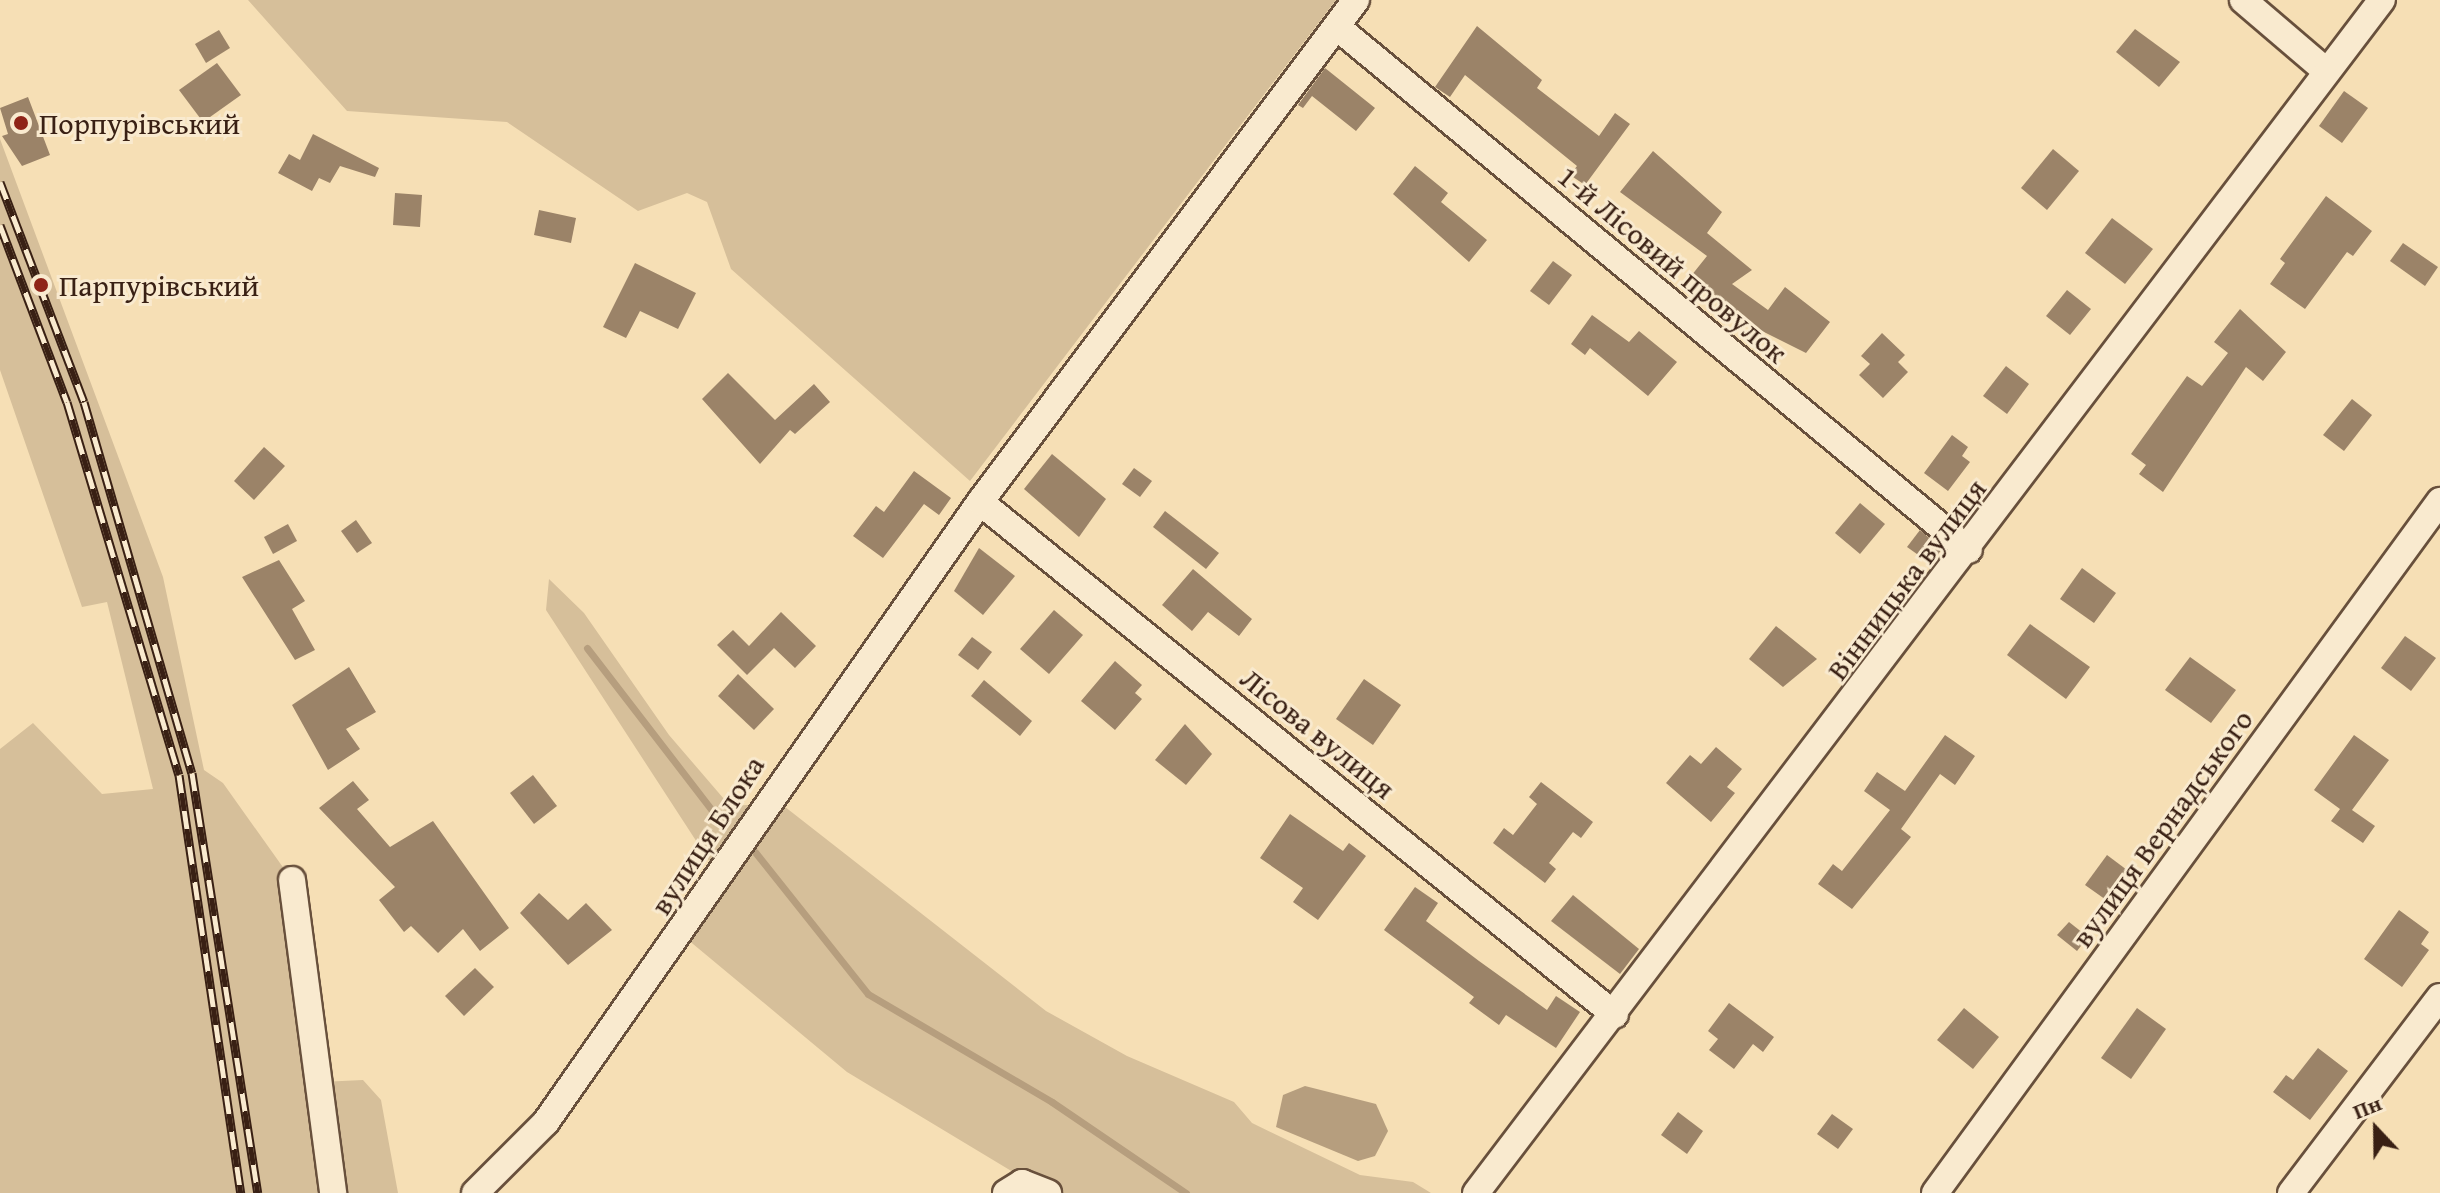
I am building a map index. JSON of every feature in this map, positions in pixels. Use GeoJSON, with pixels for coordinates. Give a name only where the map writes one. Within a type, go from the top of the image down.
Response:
{"type":"FeatureCollection","features":[{"type":"Feature","properties":{"kind":"street","name":"вулиця Блока"},"geometry":{"type":"LineString","coordinates":[[475,1193],[546,1122],[980,502],[1356,0]]}},
{"type":"Feature","properties":{"kind":"street"},"geometry":{"type":"LineString","coordinates":[[2243,0],[2325,70]]}},
{"type":"Feature","properties":{"kind":"street","name":"Вінницька вулиця"},"geometry":{"type":"LineString","coordinates":[[1476,1193],[1969,550],[2325,70],[2382,0]]}},
{"type":"Feature","properties":{"kind":"street","name":"1-й Лісовий провулок"},"geometry":{"type":"LineString","coordinates":[[1337,27],[1969,550]]}},
{"type":"Feature","properties":{"kind":"street","name":"вулиця Вернадського"},"geometry":{"type":"LineString","coordinates":[[1935,1193],[2440,501]]}},
{"type":"Feature","properties":{"kind":"street","name":"Лісова вулиця"},"geometry":{"type":"LineString","coordinates":[[980,502],[1615,1015]]}},
{"type":"Feature","properties":{"kind":"street"},"geometry":{"type":"LineString","coordinates":[[292,880],[333,1193]]}},
{"type":"Feature","properties":{"kind":"street"},"geometry":{"type":"LineString","coordinates":[[2291,1193],[2440,997]]}},
{"type":"Feature","properties":{"kind":"street"},"geometry":{"type":"LineString","coordinates":[[1006,1193],[1022,1183],[1048,1193]]}},
{"type":"Feature","properties":{"kind":"shaded area"},"geometry":{"type":"Polygon","coordinates":[[[248,0],[1336,0],[970,481],[731,269],[707,202],[687,193],[638,211],[507,122],[347,111],[248,0]]]}},
{"type":"Feature","properties":{"kind":"shaded area"},"geometry":{"type":"Polygon","coordinates":[[[0,139],[163,577],[204,770],[223,783],[292,880],[321,1082],[363,1080],[381,1100],[398,1193],[0,1193],[0,749],[33,723],[102,794],[153,789],[107,602],[82,607],[0,370],[0,139]]]}},
{"type":"Feature","properties":{"kind":"shaded area"},"geometry":{"type":"Polygon","coordinates":[[[549,579],[584,613],[669,735],[730,806],[780,803],[1046,1011],[1127,1056],[1234,1102],[1252,1123],[1360,1175],[1413,1182],[1431,1193],[1048,1193],[847,1072],[681,934],[717,873],[546,610],[549,579]]]}},
{"type":"Feature","properties":{"kind":"shaded area"},"geometry":{"type":"Polygon","coordinates":[[[1305,1086],[1376,1104],[1388,1131],[1375,1156],[1358,1161],[1276,1127],[1283,1095],[1305,1086]]]}},
{"type":"Feature","properties":{"kind":"building"},"geometry":{"type":"Polygon","coordinates":[[[1477,26],[1542,80],[1537,88],[1599,136],[1615,113],[1630,124],[1585,185],[1570,175],[1577,166],[1465,75],[1450,97],[1435,87],[1477,26]]]}},
{"type":"Feature","properties":{"kind":"building"},"geometry":{"type":"Polygon","coordinates":[[[2135,29],[2180,62],[2159,87],[2116,52],[2135,29]]]}},
{"type":"Feature","properties":{"kind":"building"},"geometry":{"type":"Polygon","coordinates":[[[219,30],[230,48],[206,63],[195,44],[219,30]]]}},
{"type":"Feature","properties":{"kind":"building"},"geometry":{"type":"Polygon","coordinates":[[[217,63],[241,95],[203,122],[179,90],[217,63]]]}},
{"type":"Feature","properties":{"kind":"building"},"geometry":{"type":"Polygon","coordinates":[[[1325,68],[1375,108],[1356,131],[1312,96],[1303,108],[1298,105],[1325,68]]]}},
{"type":"Feature","properties":{"kind":"building"},"geometry":{"type":"Polygon","coordinates":[[[2344,91],[2368,108],[2342,143],[2319,126],[2344,91]]]}},
{"type":"Feature","properties":{"kind":"building","name":"Порпурівський"},"geometry":{"type":"Polygon","coordinates":[[[28,97],[50,155],[22,166],[2,136],[8,134],[0,108],[28,97]]]}},
{"type":"Feature","properties":{"kind":"building"},"geometry":{"type":"Polygon","coordinates":[[[313,134],[379,168],[375,177],[340,166],[330,183],[319,178],[312,191],[278,173],[289,154],[300,160],[313,134]]]}},
{"type":"Feature","properties":{"kind":"building"},"geometry":{"type":"Polygon","coordinates":[[[2053,149],[2079,171],[2047,210],[2021,188],[2053,149]]]}},
{"type":"Feature","properties":{"kind":"building"},"geometry":{"type":"Polygon","coordinates":[[[1653,151],[1722,212],[1707,233],[1752,270],[1732,284],[1768,310],[1785,287],[1830,322],[1806,353],[1754,327],[1691,276],[1707,256],[1620,192],[1653,151]]]}},
{"type":"Feature","properties":{"kind":"building"},"geometry":{"type":"Polygon","coordinates":[[[1415,166],[1448,193],[1441,202],[1487,240],[1469,262],[1393,194],[1415,166]]]}},
{"type":"Feature","properties":{"kind":"building"},"geometry":{"type":"Polygon","coordinates":[[[395,193],[422,195],[420,227],[393,225],[395,193]]]}},
{"type":"Feature","properties":{"kind":"building"},"geometry":{"type":"Polygon","coordinates":[[[2326,196],[2372,231],[2353,256],[2347,252],[2305,309],[2270,284],[2285,263],[2280,259],[2326,196]]]}},
{"type":"Feature","properties":{"kind":"building"},"geometry":{"type":"Polygon","coordinates":[[[539,210],[576,218],[571,243],[534,235],[539,210]]]}},
{"type":"Feature","properties":{"kind":"building"},"geometry":{"type":"Polygon","coordinates":[[[2112,218],[2153,249],[2125,284],[2085,253],[2112,218]]]}},
{"type":"Feature","properties":{"kind":"building"},"geometry":{"type":"Polygon","coordinates":[[[2403,243],[2438,267],[2425,286],[2390,261],[2403,243]]]}},
{"type":"Feature","properties":{"kind":"building"},"geometry":{"type":"Polygon","coordinates":[[[1553,261],[1572,275],[1549,305],[1530,291],[1553,261]]]}},
{"type":"Feature","properties":{"kind":"building"},"geometry":{"type":"Polygon","coordinates":[[[635,263],[696,293],[678,329],[640,311],[626,338],[603,327],[635,263]]]}},
{"type":"Feature","properties":{"kind":"building"},"geometry":{"type":"Polygon","coordinates":[[[2067,290],[2091,309],[2070,335],[2046,316],[2067,290]]]}},
{"type":"Feature","properties":{"kind":"building"},"geometry":{"type":"Polygon","coordinates":[[[2240,309],[2286,352],[2263,381],[2246,367],[2163,492],[2139,474],[2146,465],[2131,454],[2187,376],[2202,386],[2228,353],[2214,342],[2240,309]]]}},
{"type":"Feature","properties":{"kind":"building"},"geometry":{"type":"Polygon","coordinates":[[[1592,315],[1629,342],[1639,331],[1677,362],[1648,396],[1590,348],[1585,355],[1571,344],[1592,315]]]}},
{"type":"Feature","properties":{"kind":"building"},"geometry":{"type":"Polygon","coordinates":[[[1882,333],[1905,355],[1898,362],[1908,372],[1883,398],[1859,375],[1870,364],[1861,356],[1882,333]]]}},
{"type":"Feature","properties":{"kind":"building"},"geometry":{"type":"Polygon","coordinates":[[[2006,366],[2029,384],[2007,414],[1983,396],[2006,366]]]}},
{"type":"Feature","properties":{"kind":"building"},"geometry":{"type":"Polygon","coordinates":[[[728,373],[775,420],[814,384],[830,402],[795,434],[790,430],[760,464],[702,399],[728,373]]]}},
{"type":"Feature","properties":{"kind":"building"},"geometry":{"type":"Polygon","coordinates":[[[2352,399],[2372,415],[2344,451],[2323,435],[2352,399]]]}},
{"type":"Feature","properties":{"kind":"building"},"geometry":{"type":"Polygon","coordinates":[[[1952,435],[1968,447],[1962,456],[1970,462],[1948,491],[1924,473],[1952,435]]]}},
{"type":"Feature","properties":{"kind":"building"},"geometry":{"type":"Polygon","coordinates":[[[264,447],[285,466],[254,500],[234,481],[264,447]]]}},
{"type":"Feature","properties":{"kind":"building"},"geometry":{"type":"Polygon","coordinates":[[[1052,454],[1106,499],[1079,537],[1024,489],[1052,454]]]}},
{"type":"Feature","properties":{"kind":"building"},"geometry":{"type":"Polygon","coordinates":[[[1134,468],[1152,481],[1140,497],[1122,484],[1134,468]]]}},
{"type":"Feature","properties":{"kind":"building"},"geometry":{"type":"Polygon","coordinates":[[[914,471],[951,498],[939,515],[924,504],[883,558],[853,536],[876,506],[884,512],[914,471]]]}},
{"type":"Feature","properties":{"kind":"building"},"geometry":{"type":"Polygon","coordinates":[[[1860,503],[1885,524],[1860,554],[1835,533],[1860,503]]]}},
{"type":"Feature","properties":{"kind":"building"},"geometry":{"type":"Polygon","coordinates":[[[1165,511],[1219,553],[1206,569],[1153,527],[1165,511]]]}},
{"type":"Feature","properties":{"kind":"building"},"geometry":{"type":"Polygon","coordinates":[[[356,520],[372,543],[357,553],[341,531],[356,520]]]}},
{"type":"Feature","properties":{"kind":"building"},"geometry":{"type":"Polygon","coordinates":[[[288,524],[297,541],[273,554],[264,537],[288,524]]]}},
{"type":"Feature","properties":{"kind":"building"},"geometry":{"type":"Polygon","coordinates":[[[1920,530],[1942,549],[1931,564],[1907,547],[1920,530]]]}},
{"type":"Feature","properties":{"kind":"building"},"geometry":{"type":"Polygon","coordinates":[[[979,548],[1015,576],[983,615],[954,591],[979,548]]]}},
{"type":"Feature","properties":{"kind":"building"},"geometry":{"type":"Polygon","coordinates":[[[279,560],[305,601],[292,609],[315,650],[295,660],[242,577],[279,560]]]}},
{"type":"Feature","properties":{"kind":"building"},"geometry":{"type":"Polygon","coordinates":[[[2082,568],[2116,593],[2094,623],[2060,599],[2082,568]]]}},
{"type":"Feature","properties":{"kind":"building"},"geometry":{"type":"Polygon","coordinates":[[[1193,569],[1252,619],[1239,636],[1208,612],[1192,631],[1162,605],[1193,569]]]}},
{"type":"Feature","properties":{"kind":"building"},"geometry":{"type":"Polygon","coordinates":[[[1054,610],[1083,635],[1049,674],[1020,649],[1054,610]]]}},
{"type":"Feature","properties":{"kind":"building"},"geometry":{"type":"Polygon","coordinates":[[[781,612],[816,646],[795,668],[774,648],[747,675],[717,645],[733,630],[749,646],[781,612]]]}},
{"type":"Feature","properties":{"kind":"building"},"geometry":{"type":"Polygon","coordinates":[[[2030,624],[2090,667],[2066,699],[2007,655],[2030,624]]]}},
{"type":"Feature","properties":{"kind":"building"},"geometry":{"type":"Polygon","coordinates":[[[1776,626],[1817,659],[1783,687],[1749,659],[1776,626]]]}},
{"type":"Feature","properties":{"kind":"building"},"geometry":{"type":"Polygon","coordinates":[[[2405,636],[2436,658],[2411,691],[2381,668],[2405,636]]]}},
{"type":"Feature","properties":{"kind":"building"},"geometry":{"type":"Polygon","coordinates":[[[972,637],[992,652],[978,670],[958,655],[972,637]]]}},
{"type":"Feature","properties":{"kind":"building"},"geometry":{"type":"Polygon","coordinates":[[[2190,657],[2236,690],[2211,723],[2165,690],[2190,657]]]}},
{"type":"Feature","properties":{"kind":"building"},"geometry":{"type":"Polygon","coordinates":[[[1115,661],[1142,685],[1135,693],[1142,699],[1115,730],[1081,701],[1115,661]]]}},
{"type":"Feature","properties":{"kind":"building"},"geometry":{"type":"Polygon","coordinates":[[[349,667],[376,712],[346,729],[360,749],[328,770],[292,705],[349,667]]]}},
{"type":"Feature","properties":{"kind":"building"},"geometry":{"type":"Polygon","coordinates":[[[738,674],[774,709],[754,730],[718,696],[738,674]]]}},
{"type":"Feature","properties":{"kind":"building"},"geometry":{"type":"Polygon","coordinates":[[[1364,679],[1401,705],[1373,745],[1336,719],[1364,679]]]}},
{"type":"Feature","properties":{"kind":"building"},"geometry":{"type":"Polygon","coordinates":[[[984,680],[1032,721],[1020,736],[971,696],[984,680]]]}},
{"type":"Feature","properties":{"kind":"building"},"geometry":{"type":"Polygon","coordinates":[[[1185,724],[1212,754],[1186,785],[1155,760],[1185,724]]]}},
{"type":"Feature","properties":{"kind":"building"},"geometry":{"type":"Polygon","coordinates":[[[1945,735],[1975,756],[1955,785],[1940,774],[1901,829],[1911,837],[1852,909],[1818,884],[1833,864],[1842,871],[1890,810],[1864,791],[1877,772],[1905,791],[1945,735]]]}},
{"type":"Feature","properties":{"kind":"building"},"geometry":{"type":"Polygon","coordinates":[[[2354,735],[2389,760],[2352,810],[2375,826],[2363,843],[2331,821],[2340,809],[2314,790],[2354,735]]]}},
{"type":"Feature","properties":{"kind":"building"},"geometry":{"type":"Polygon","coordinates":[[[1716,747],[1742,769],[1727,787],[1735,793],[1711,822],[1666,783],[1690,755],[1701,764],[1716,747]]]}},
{"type":"Feature","properties":{"kind":"building"},"geometry":{"type":"Polygon","coordinates":[[[533,775],[557,806],[534,824],[510,793],[533,775]]]}},
{"type":"Feature","properties":{"kind":"building"},"geometry":{"type":"Polygon","coordinates":[[[353,781],[369,800],[357,809],[390,847],[433,821],[509,928],[480,951],[463,929],[438,953],[411,926],[404,932],[379,900],[395,887],[319,808],[353,781]]]}},
{"type":"Feature","properties":{"kind":"building"},"geometry":{"type":"Polygon","coordinates":[[[1541,782],[1593,822],[1581,838],[1573,832],[1549,863],[1556,869],[1545,883],[1493,843],[1504,828],[1513,835],[1537,804],[1529,797],[1541,782]]]}},
{"type":"Feature","properties":{"kind":"building"},"geometry":{"type":"Polygon","coordinates":[[[1290,814],[1343,851],[1349,843],[1366,856],[1318,920],[1293,902],[1303,888],[1260,858],[1290,814]]]}},
{"type":"Feature","properties":{"kind":"building"},"geometry":{"type":"Polygon","coordinates":[[[2107,855],[2131,873],[2109,902],[2085,885],[2107,855]]]}},
{"type":"Feature","properties":{"kind":"building"},"geometry":{"type":"Polygon","coordinates":[[[1415,887],[1438,903],[1426,921],[1547,1010],[1556,996],[1580,1012],[1556,1048],[1506,1015],[1499,1025],[1469,1003],[1474,997],[1384,930],[1415,887]]]}},
{"type":"Feature","properties":{"kind":"building"},"geometry":{"type":"Polygon","coordinates":[[[539,893],[568,920],[586,903],[612,930],[568,965],[520,913],[539,893]]]}},
{"type":"Feature","properties":{"kind":"building"},"geometry":{"type":"Polygon","coordinates":[[[1573,895],[1639,949],[1620,974],[1551,921],[1573,895]]]}},
{"type":"Feature","properties":{"kind":"building"},"geometry":{"type":"Polygon","coordinates":[[[2399,910],[2429,932],[2421,944],[2429,950],[2402,987],[2364,959],[2399,910]]]}},
{"type":"Feature","properties":{"kind":"building"},"geometry":{"type":"Polygon","coordinates":[[[2069,922],[2088,937],[2077,951],[2057,935],[2069,922]]]}},
{"type":"Feature","properties":{"kind":"building"},"geometry":{"type":"Polygon","coordinates":[[[475,968],[494,987],[464,1016],[445,996],[475,968]]]}},
{"type":"Feature","properties":{"kind":"building"},"geometry":{"type":"Polygon","coordinates":[[[1729,1003],[1774,1037],[1763,1052],[1753,1044],[1734,1069],[1709,1050],[1718,1039],[1708,1031],[1729,1003]]]}},
{"type":"Feature","properties":{"kind":"building"},"geometry":{"type":"Polygon","coordinates":[[[1964,1008],[1999,1037],[1973,1069],[1937,1040],[1964,1008]]]}},
{"type":"Feature","properties":{"kind":"building"},"geometry":{"type":"Polygon","coordinates":[[[2137,1008],[2166,1029],[2131,1079],[2101,1058],[2137,1008]]]}},
{"type":"Feature","properties":{"kind":"building"},"geometry":{"type":"Polygon","coordinates":[[[2318,1048],[2348,1071],[2310,1120],[2273,1092],[2286,1075],[2293,1080],[2318,1048]]]}},
{"type":"Feature","properties":{"kind":"building"},"geometry":{"type":"Polygon","coordinates":[[[1678,1112],[1703,1131],[1687,1154],[1661,1135],[1678,1112]]]}},
{"type":"Feature","properties":{"kind":"building"},"geometry":{"type":"Polygon","coordinates":[[[1832,1114],[1853,1129],[1838,1149],[1817,1134],[1832,1114]]]}},
{"type":"Feature","properties":{"kind":"waterway"},"geometry":{"type":"LineString","coordinates":[[587,648],[724,826]]}},
{"type":"Feature","properties":{"kind":"waterway"},"geometry":{"type":"LineString","coordinates":[[755,852],[868,994],[1052,1102],[1186,1193]]}},
{"type":"Feature","properties":{"kind":"railway"},"geometry":{"type":"LineString","coordinates":[[0,182],[84,402],[192,773],[258,1193]]}},
{"type":"Feature","properties":{"kind":"railway"},"geometry":{"type":"LineString","coordinates":[[0,225],[67,402],[179,775],[241,1193]]}},
{"type":"Feature","properties":{"kind":"place","name":"Порпурівський"},"geometry":{"type":"Point","coordinates":[21,123]}},
{"type":"Feature","properties":{"kind":"place","name":"Парпурівський"},"geometry":{"type":"Point","coordinates":[41,285]}}]}
